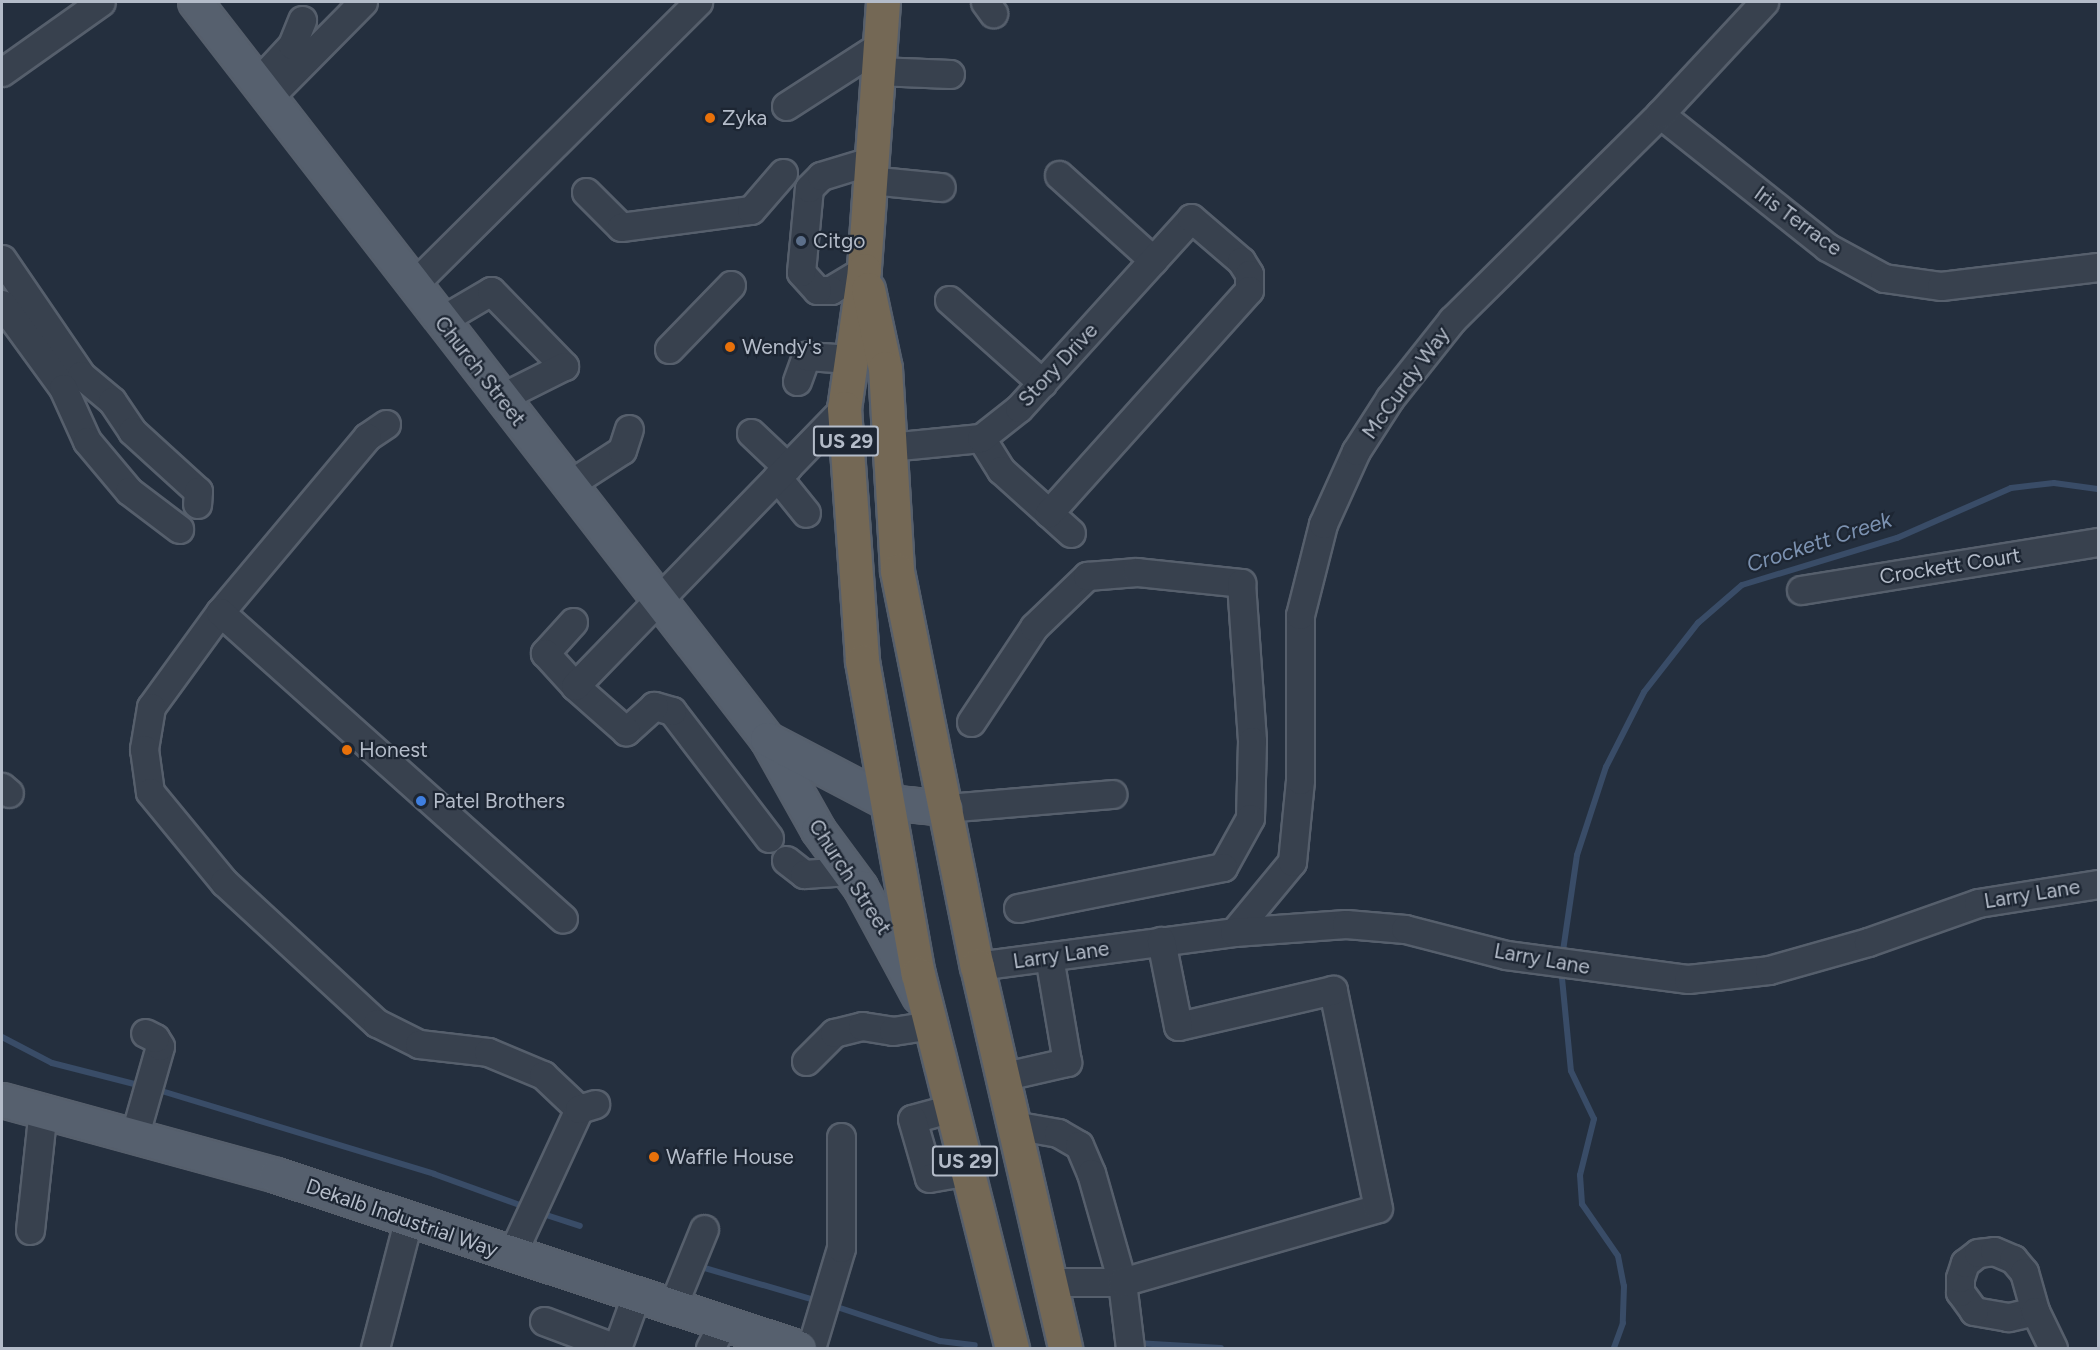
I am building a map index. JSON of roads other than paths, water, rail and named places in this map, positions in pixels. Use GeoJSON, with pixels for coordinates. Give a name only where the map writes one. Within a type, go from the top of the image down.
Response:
{"type":"FeatureCollection","features":[{"type":"Feature","properties":{"kind":"highway","name":"US 29"},"geometry":{"type":"LineString","coordinates":[[883,2],[869,171],[864,270],[844,408],[862,661],[887,802],[932,1027],[1012,1348]]}},
{"type":"Feature","properties":{"kind":"highway","name":"US 29"},"geometry":{"type":"LineString","coordinates":[[864,270],[885,368],[897,571],[977,966],[1065,1348]]}},
{"type":"Feature","properties":{"kind":"main road","name":"Church Street"},"geometry":{"type":"LineString","coordinates":[[195,2],[440,321],[767,739],[818,830],[849,871],[879,919],[932,1027]]}},
{"type":"Feature","properties":{"kind":"main road","name":"Church Street"},"geometry":{"type":"LineString","coordinates":[[767,739],[887,802],[946,808]]}},
{"type":"Feature","properties":{"kind":"main road","name":"Dekalb Industrial Way"},"geometry":{"type":"LineString","coordinates":[[2,1100],[135,1134],[276,1175],[408,1221],[637,1293],[673,1305],[717,1335],[799,1348]]}},
{"type":"Feature","properties":{"kind":"street"},"geometry":{"type":"LineString","coordinates":[[2,72],[101,2]]}},
{"type":"Feature","properties":{"kind":"street"},"geometry":{"type":"LineString","coordinates":[[262,91],[363,2]]}},
{"type":"Feature","properties":{"kind":"street"},"geometry":{"type":"LineString","coordinates":[[413,285],[698,2]]}},
{"type":"Feature","properties":{"kind":"street","name":"McCurdy Way"},"geometry":{"type":"LineString","coordinates":[[1234,932],[1292,862],[1299,799],[1300,615],[1323,525],[1356,451],[1390,398],[1452,320],[1660,114],[1764,2]]}},
{"type":"Feature","properties":{"kind":"street"},"geometry":{"type":"LineString","coordinates":[[262,91],[292,45],[302,20]]}},
{"type":"Feature","properties":{"kind":"street"},"geometry":{"type":"LineString","coordinates":[[786,106],[878,59],[951,74]]}},
{"type":"Feature","properties":{"kind":"street","name":"Iris Terrace"},"geometry":{"type":"LineString","coordinates":[[1660,114],[1827,247],[1884,278],[1941,286],[2098,267]]}},
{"type":"Feature","properties":{"kind":"street"},"geometry":{"type":"LineString","coordinates":[[864,270],[831,290],[817,290],[801,272],[809,188],[821,176],[869,171],[941,187]]}},
{"type":"Feature","properties":{"kind":"street"},"geometry":{"type":"LineString","coordinates":[[586,192],[621,227],[751,210],[783,173]]}},
{"type":"Feature","properties":{"kind":"street"},"geometry":{"type":"LineString","coordinates":[[1059,175],[1153,260]]}},
{"type":"Feature","properties":{"kind":"street","name":"Story Drive"},"geometry":{"type":"LineString","coordinates":[[981,438],[1019,408],[1191,218],[1241,261],[1249,274],[1249,290],[1048,513]]}},
{"type":"Feature","properties":{"kind":"street"},"geometry":{"type":"LineString","coordinates":[[2,259],[13,306],[72,381],[87,441],[148,517],[179,529]]}},
{"type":"Feature","properties":{"kind":"street"},"geometry":{"type":"LineString","coordinates":[[669,349],[731,285]]}},
{"type":"Feature","properties":{"kind":"street"},"geometry":{"type":"LineString","coordinates":[[440,321],[491,291],[564,366],[500,398]]}},
{"type":"Feature","properties":{"kind":"street"},"geometry":{"type":"LineString","coordinates":[[949,300],[1042,383]]}},
{"type":"Feature","properties":{"kind":"street"},"geometry":{"type":"LineString","coordinates":[[797,381],[806,356],[851,359]]}},
{"type":"Feature","properties":{"kind":"street"},"geometry":{"type":"LineString","coordinates":[[72,381],[112,401],[132,431],[198,491],[197,504]]}},
{"type":"Feature","properties":{"kind":"street"},"geometry":{"type":"LineString","coordinates":[[575,686],[660,602],[844,408]]}},
{"type":"Feature","properties":{"kind":"street"},"geometry":{"type":"LineString","coordinates":[[386,424],[367,437],[219,612],[151,707],[144,750],[150,792],[224,882],[377,1023],[419,1044],[488,1052],[543,1075],[587,1106],[538,1198],[512,1254]]}},
{"type":"Feature","properties":{"kind":"street"},"geometry":{"type":"LineString","coordinates":[[568,485],[622,450],[629,429]]}},
{"type":"Feature","properties":{"kind":"street"},"geometry":{"type":"LineString","coordinates":[[748,437],[782,472],[806,513]]}},
{"type":"Feature","properties":{"kind":"street"},"geometry":{"type":"LineString","coordinates":[[889,447],[981,438],[1001,470],[1071,533]]}},
{"type":"Feature","properties":{"kind":"street","name":"Crockett Court"},"geometry":{"type":"LineString","coordinates":[[1801,590],[2098,542]]}},
{"type":"Feature","properties":{"kind":"street"},"geometry":{"type":"LineString","coordinates":[[971,722],[1034,627],[1087,576],[1137,572],[1241,583],[1252,741],[1250,818],[1222,867],[1130,888],[1018,908]]}},
{"type":"Feature","properties":{"kind":"street"},"geometry":{"type":"LineString","coordinates":[[219,612],[563,918]]}},
{"type":"Feature","properties":{"kind":"street"},"geometry":{"type":"LineString","coordinates":[[573,622],[545,653],[575,686],[626,731],[654,706],[672,711],[769,838]]}},
{"type":"Feature","properties":{"kind":"street"},"geometry":{"type":"LineString","coordinates":[[946,808],[1112,794]]}},
{"type":"Feature","properties":{"kind":"street"},"geometry":{"type":"LineString","coordinates":[[786,860],[804,874],[849,871]]}},
{"type":"Feature","properties":{"kind":"street","name":"Larry Lane"},"geometry":{"type":"LineString","coordinates":[[977,966],[1234,932],[1346,924],[1405,929],[1506,955],[1688,979],[1769,970],[1868,942],[1978,903],[2098,884]]}},
{"type":"Feature","properties":{"kind":"street"},"geometry":{"type":"LineString","coordinates":[[1051,1282],[1122,1282],[1378,1208],[1333,990],[1178,1026],[1161,942]]}},
{"type":"Feature","properties":{"kind":"street"},"geometry":{"type":"LineString","coordinates":[[1001,1077],[1067,1062],[1048,957]]}},
{"type":"Feature","properties":{"kind":"street"},"geometry":{"type":"LineString","coordinates":[[806,1061],[834,1033],[862,1026],[896,1040],[932,1027]]}},
{"type":"Feature","properties":{"kind":"street"},"geometry":{"type":"LineString","coordinates":[[135,1134],[160,1046],[155,1038],[145,1033]]}},
{"type":"Feature","properties":{"kind":"street"},"geometry":{"type":"LineString","coordinates":[[30,1230],[43,1109]]}},
{"type":"Feature","properties":{"kind":"street"},"geometry":{"type":"LineString","coordinates":[[1013,1125],[1058,1132],[1079,1145],[1091,1173],[1122,1282],[1129,1335]]}},
{"type":"Feature","properties":{"kind":"street"},"geometry":{"type":"LineString","coordinates":[[811,1348],[841,1248],[841,1137]]}},
{"type":"Feature","properties":{"kind":"street"},"geometry":{"type":"LineString","coordinates":[[375,1348],[408,1221]]}},
{"type":"Feature","properties":{"kind":"street"},"geometry":{"type":"LineString","coordinates":[[673,1305],[704,1229]]}},
{"type":"Feature","properties":{"kind":"street"},"geometry":{"type":"LineString","coordinates":[[544,1321],[619,1348],[637,1293]]}},
{"type":"Feature","properties":{"kind":"street"},"geometry":{"type":"LineString","coordinates":[[2035,1311],[2054,1348]]}},
{"type":"Feature","properties":{"kind":"waterway","name":"Crockett Creek"},"geometry":{"type":"LineString","coordinates":[[1563,951],[1577,855],[1606,767],[1644,692],[1698,623],[1742,585],[1897,538],[2011,488],[2054,483],[2098,489]]}},
{"type":"Feature","properties":{"kind":"waterway"},"geometry":{"type":"LineString","coordinates":[[1562,978],[1571,1071],[1594,1119],[1580,1175],[1582,1204],[1618,1256],[1624,1286],[1623,1323],[1614,1348]]}},
{"type":"Feature","properties":{"kind":"waterway"},"geometry":{"type":"LineString","coordinates":[[2,1037],[52,1063],[142,1086]]}},
{"type":"Feature","properties":{"kind":"waterway"},"geometry":{"type":"LineString","coordinates":[[155,1089],[434,1174],[525,1207]]}},
{"type":"Feature","properties":{"kind":"waterway"},"geometry":{"type":"LineString","coordinates":[[537,1212],[580,1226]]}},
{"type":"Feature","properties":{"kind":"waterway"},"geometry":{"type":"LineString","coordinates":[[701,1267],[818,1301]]}},
{"type":"Feature","properties":{"kind":"waterway"},"geometry":{"type":"LineString","coordinates":[[831,1305],[940,1341],[975,1345]]}},
{"type":"Feature","properties":{"kind":"waterway"},"geometry":{"type":"LineString","coordinates":[[1136,1343],[1221,1348]]}},
{"type":"Feature","properties":{"kind":"place","name":"Zyka"},"geometry":{"type":"Point","coordinates":[710,118]}},
{"type":"Feature","properties":{"kind":"place","name":"Citgo"},"geometry":{"type":"Point","coordinates":[801,241]}},
{"type":"Feature","properties":{"kind":"place","name":"Wendy's"},"geometry":{"type":"Point","coordinates":[730,347]}},
{"type":"Feature","properties":{"kind":"place","name":"Honest"},"geometry":{"type":"Point","coordinates":[347,750]}},
{"type":"Feature","properties":{"kind":"place","name":"Patel Brothers"},"geometry":{"type":"Point","coordinates":[421,801]}},
{"type":"Feature","properties":{"kind":"place","name":"Waffle House"},"geometry":{"type":"Point","coordinates":[654,1157]}}]}
